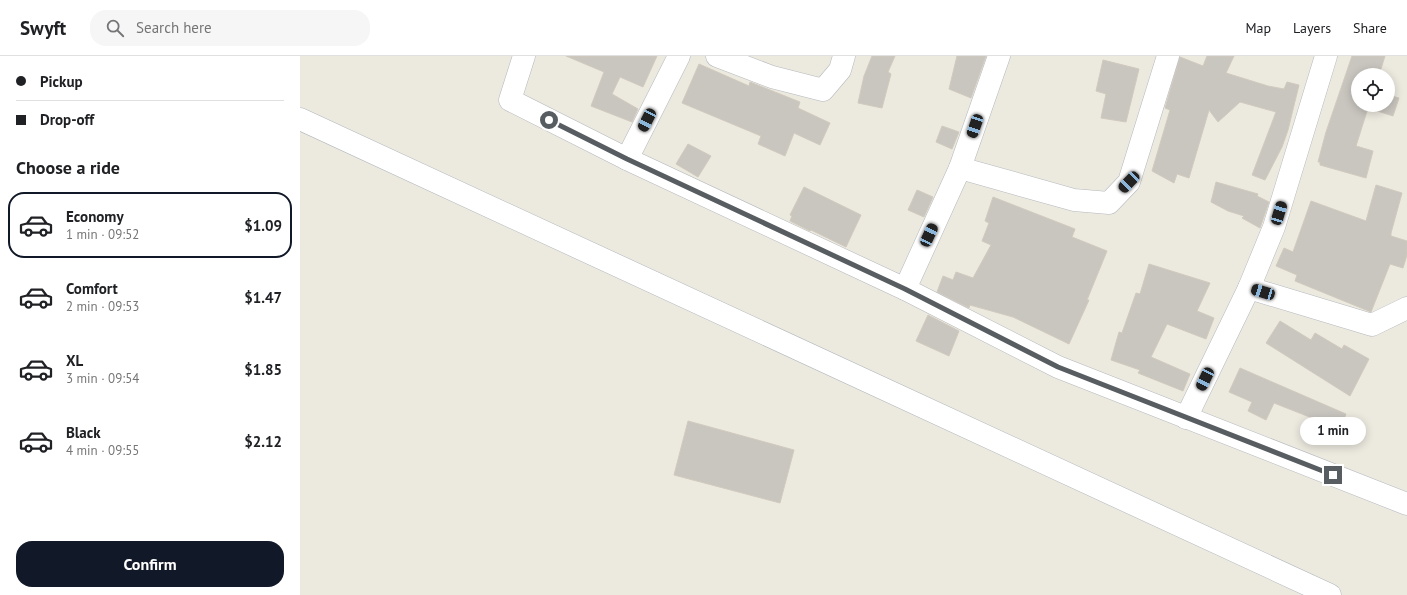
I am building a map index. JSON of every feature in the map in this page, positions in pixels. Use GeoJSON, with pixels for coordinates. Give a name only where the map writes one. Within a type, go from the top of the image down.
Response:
{"type":"FeatureCollection","features":[{"type":"Feature","properties":{"kind":"street"},"geometry":{"type":"LineString","coordinates":[[524,56],[510,100],[627,159],[905,289],[1058,367],[1407,504]]}},
{"type":"Feature","properties":{"kind":"street"},"geometry":{"type":"LineString","coordinates":[[627,159],[679,56]]}},
{"type":"Feature","properties":{"kind":"street"},"geometry":{"type":"LineString","coordinates":[[717,56],[772,78],[823,90],[840,70],[844,56]]}},
{"type":"Feature","properties":{"kind":"street"},"geometry":{"type":"LineString","coordinates":[[905,289],[960,168],[999,56]]}},
{"type":"Feature","properties":{"kind":"street"},"geometry":{"type":"LineString","coordinates":[[960,168],[1074,200],[1109,203],[1129,182],[1168,56]]}},
{"type":"Feature","properties":{"kind":"street"},"geometry":{"type":"LineString","coordinates":[[1186,418],[1249,288],[1274,227],[1326,56]]}},
{"type":"Feature","properties":{"kind":"street"},"geometry":{"type":"LineString","coordinates":[[300,118],[1330,595]]}},
{"type":"Feature","properties":{"kind":"street"},"geometry":{"type":"LineString","coordinates":[[1249,288],[1372,325],[1407,308]]}},
{"type":"Feature","properties":{"kind":"building"},"geometry":{"type":"Polygon","coordinates":[[[566,56],[657,56],[643,87],[620,77],[612,94],[638,109],[632,122],[591,106],[604,72],[566,56]]]}},
{"type":"Feature","properties":{"kind":"building"},"geometry":{"type":"Polygon","coordinates":[[[872,56],[895,56],[888,72],[891,74],[882,108],[858,103],[864,76],[872,56]]]}},
{"type":"Feature","properties":{"kind":"building"},"geometry":{"type":"Polygon","coordinates":[[[957,56],[986,56],[971,98],[949,89],[957,56]]]}},
{"type":"Feature","properties":{"kind":"building"},"geometry":{"type":"Polygon","coordinates":[[[1207,56],[1234,56],[1226,73],[1268,86],[1284,89],[1287,82],[1299,85],[1288,130],[1282,147],[1265,180],[1252,175],[1276,112],[1240,102],[1218,122],[1209,110],[1189,178],[1177,174],[1174,183],[1152,171],[1170,110],[1165,108],[1180,57],[1203,66],[1207,56]]]}},
{"type":"Feature","properties":{"kind":"building"},"geometry":{"type":"Polygon","coordinates":[[[1352,56],[1385,56],[1381,68],[1351,68],[1351,112],[1367,112],[1356,146],[1373,151],[1366,178],[1320,165],[1320,162],[1318,162],[1326,132],[1352,56]]]}},
{"type":"Feature","properties":{"kind":"building"},"geometry":{"type":"Polygon","coordinates":[[[1103,60],[1139,69],[1126,122],[1101,118],[1106,94],[1096,91],[1103,60]]]}},
{"type":"Feature","properties":{"kind":"building"},"geometry":{"type":"Polygon","coordinates":[[[699,64],[749,86],[750,82],[800,102],[798,108],[830,123],[820,145],[794,133],[785,156],[758,144],[761,136],[682,103],[699,64]]]}},
{"type":"Feature","properties":{"kind":"building"},"geometry":{"type":"Polygon","coordinates":[[[1395,97],[1399,98],[1395,110],[1395,97]]]}},
{"type":"Feature","properties":{"kind":"building"},"geometry":{"type":"Polygon","coordinates":[[[1380,112],[1394,112],[1393,116],[1380,112]]]}},
{"type":"Feature","properties":{"kind":"building"},"geometry":{"type":"Polygon","coordinates":[[[942,126],[959,132],[952,149],[936,142],[942,126]]]}},
{"type":"Feature","properties":{"kind":"building"},"geometry":{"type":"Polygon","coordinates":[[[688,144],[711,156],[698,177],[676,164],[688,144]]]}},
{"type":"Feature","properties":{"kind":"building"},"geometry":{"type":"Polygon","coordinates":[[[1216,182],[1258,194],[1257,196],[1269,202],[1260,228],[1242,218],[1244,216],[1228,211],[1211,202],[1216,182]]]}},
{"type":"Feature","properties":{"kind":"building"},"geometry":{"type":"Polygon","coordinates":[[[1376,185],[1402,193],[1391,236],[1407,241],[1407,255],[1403,268],[1390,264],[1371,312],[1295,281],[1297,275],[1276,266],[1284,248],[1293,252],[1311,201],[1366,221],[1376,185]]]}},
{"type":"Feature","properties":{"kind":"building"},"geometry":{"type":"Polygon","coordinates":[[[804,187],[861,215],[846,247],[790,221],[792,216],[790,215],[804,187]]]}},
{"type":"Feature","properties":{"kind":"building"},"geometry":{"type":"Polygon","coordinates":[[[917,190],[933,197],[924,217],[908,210],[917,190]]]}},
{"type":"Feature","properties":{"kind":"building"},"geometry":{"type":"Polygon","coordinates":[[[993,197],[1075,229],[1072,237],[1107,251],[1087,300],[1089,300],[1069,344],[1013,317],[970,305],[969,308],[937,292],[943,276],[953,280],[956,272],[973,278],[991,245],[982,241],[989,223],[985,221],[993,197]]]}},
{"type":"Feature","properties":{"kind":"building"},"geometry":{"type":"Polygon","coordinates":[[[1149,264],[1210,283],[1197,311],[1214,318],[1206,339],[1167,324],[1151,357],[1190,374],[1183,391],[1138,373],[1140,370],[1111,360],[1119,332],[1122,333],[1136,293],[1140,294],[1149,264]]]}},
{"type":"Feature","properties":{"kind":"building"},"geometry":{"type":"Polygon","coordinates":[[[928,315],[959,331],[949,356],[916,341],[928,315]]]}},
{"type":"Feature","properties":{"kind":"building"},"geometry":{"type":"Polygon","coordinates":[[[1280,321],[1311,340],[1315,333],[1342,349],[1344,345],[1369,359],[1350,396],[1266,343],[1280,321]]]}},
{"type":"Feature","properties":{"kind":"building"},"geometry":{"type":"Polygon","coordinates":[[[1240,368],[1346,414],[1340,429],[1274,403],[1266,420],[1248,411],[1252,402],[1229,392],[1240,368]]]}},
{"type":"Feature","properties":{"kind":"building"},"geometry":{"type":"Polygon","coordinates":[[[688,421],[794,450],[780,503],[674,475],[688,421]]]}},
{"type":"Feature","properties":{"kind":"route"},"geometry":{"type":"LineString","coordinates":[[549,120],[627,159],[905,289],[1058,367],[1333,475]]}}]}
